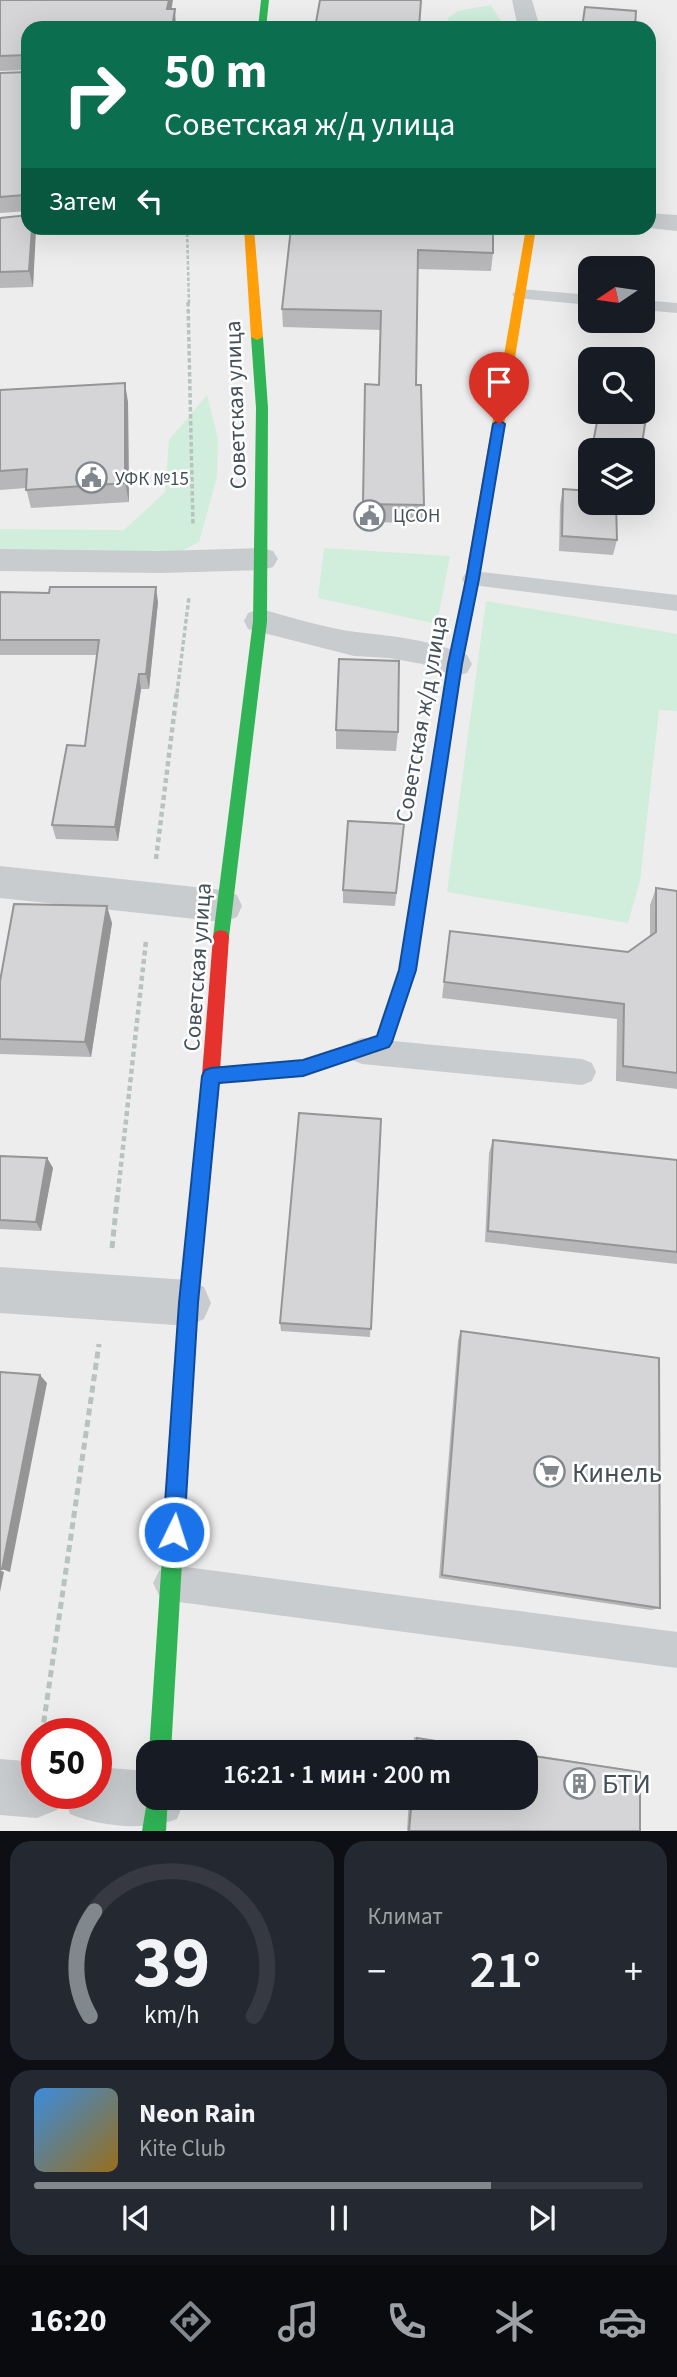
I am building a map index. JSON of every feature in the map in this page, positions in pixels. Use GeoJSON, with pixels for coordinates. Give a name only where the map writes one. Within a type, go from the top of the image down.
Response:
{"type":"FeatureCollection","features":[{"type":"Feature","properties":{"kind":"main road"},"geometry":{"type":"LineString","coordinates":[[263,21],[265,0]]}},
{"type":"Feature","properties":{"kind":"main road","name":"Советская улица"},"geometry":{"type":"LineString","coordinates":[[160,1740],[188,1303],[211,1076],[223,906],[260,621],[262,408],[250,235]]}},
{"type":"Feature","properties":{"kind":"main road","name":"Советская ж/д улица"},"geometry":{"type":"LineString","coordinates":[[211,1076],[303,1068],[383,1042],[407,970],[455,664],[473,579],[530,235]]}},
{"type":"Feature","properties":{"kind":"street"},"geometry":{"type":"LineString","coordinates":[[522,0],[527,21]]}},
{"type":"Feature","properties":{"kind":"street"},"geometry":{"type":"LineString","coordinates":[[656,221],[677,223]]}},
{"type":"Feature","properties":{"kind":"street"},"geometry":{"type":"LineString","coordinates":[[0,560],[262,559]]}},
{"type":"Feature","properties":{"kind":"street"},"geometry":{"type":"LineString","coordinates":[[260,621],[354,644],[389,646],[427,653],[455,664]]}},
{"type":"Feature","properties":{"kind":"street"},"geometry":{"type":"LineString","coordinates":[[0,882],[223,906]]}},
{"type":"Feature","properties":{"kind":"street"},"geometry":{"type":"LineString","coordinates":[[0,1290],[188,1303]]}},
{"type":"Feature","properties":{"kind":"street"},"geometry":{"type":"LineString","coordinates":[[0,1787],[21,1789]]}},
{"type":"Feature","properties":{"kind":"street"},"geometry":{"type":"LineString","coordinates":[[112,1794],[136,1795]]}},
{"type":"Feature","properties":{"kind":"lane"},"geometry":{"type":"LineString","coordinates":[[521,294],[578,299]]}},
{"type":"Feature","properties":{"kind":"lane"},"geometry":{"type":"LineString","coordinates":[[655,306],[677,308]]}},
{"type":"Feature","properties":{"kind":"lane"},"geometry":{"type":"LineString","coordinates":[[473,579],[677,603]]}},
{"type":"Feature","properties":{"kind":"lane"},"geometry":{"type":"LineString","coordinates":[[357,1050],[582,1072]]}},
{"type":"Feature","properties":{"kind":"lane"},"geometry":{"type":"LineString","coordinates":[[170,1583],[677,1650]]}},
{"type":"Feature","properties":{"kind":"path"},"geometry":{"type":"LineString","coordinates":[[44,1718],[106,1297],[151,898],[194,561],[187,235]]}},
{"type":"Feature","properties":{"kind":"green space"},"geometry":{"type":"Polygon","coordinates":[[[491,5],[501,21],[448,21],[458,11],[491,5]]]}},
{"type":"Feature","properties":{"kind":"green space"},"geometry":{"type":"Polygon","coordinates":[[[207,395],[218,439],[217,477],[199,542],[160,562],[0,559],[0,529],[124,530],[165,492],[169,440],[207,395]]]}},
{"type":"Feature","properties":{"kind":"green space"},"geometry":{"type":"Polygon","coordinates":[[[324,548],[450,556],[437,624],[318,598],[324,548]]]}},
{"type":"Feature","properties":{"kind":"green space"},"geometry":{"type":"Polygon","coordinates":[[[486,601],[677,634],[677,711],[659,710],[640,881],[628,923],[447,892],[486,601]]]}},
{"type":"Feature","properties":{"kind":"building"},"geometry":{"type":"Polygon","coordinates":[[[0,0],[169,0],[167,9],[175,9],[173,21],[21,21],[21,55],[0,56],[0,0]]]}},
{"type":"Feature","properties":{"kind":"building"},"geometry":{"type":"Polygon","coordinates":[[[320,0],[421,0],[420,21],[316,21],[320,0]]]}},
{"type":"Feature","properties":{"kind":"building"},"geometry":{"type":"Polygon","coordinates":[[[585,7],[636,11],[635,21],[583,21],[585,7]]]}},
{"type":"Feature","properties":{"kind":"building"},"geometry":{"type":"Polygon","coordinates":[[[21,72],[21,195],[0,197],[0,73],[21,72]]]}},
{"type":"Feature","properties":{"kind":"building"},"geometry":{"type":"Polygon","coordinates":[[[21,216],[21,235],[32,235],[29,271],[0,272],[0,218],[21,216]]]}},
{"type":"Feature","properties":{"kind":"building"},"geometry":{"type":"Polygon","coordinates":[[[290,235],[493,235],[493,253],[418,250],[416,385],[421,385],[424,505],[363,504],[365,384],[379,385],[381,311],[282,309],[290,235]]]}},
{"type":"Feature","properties":{"kind":"building"},"geometry":{"type":"Polygon","coordinates":[[[125,383],[125,483],[26,490],[27,469],[0,471],[0,390],[125,383]]]}},
{"type":"Feature","properties":{"kind":"building"},"geometry":{"type":"Polygon","coordinates":[[[597,424],[645,424],[643,438],[594,438],[597,424]]]}},
{"type":"Feature","properties":{"kind":"building"},"geometry":{"type":"Polygon","coordinates":[[[563,489],[578,490],[578,515],[616,515],[617,540],[562,536],[563,489]]]}},
{"type":"Feature","properties":{"kind":"building"},"geometry":{"type":"Polygon","coordinates":[[[50,587],[156,587],[146,674],[139,674],[115,827],[52,825],[67,745],[85,746],[99,640],[0,640],[0,592],[49,593],[50,587]]]}},
{"type":"Feature","properties":{"kind":"building"},"geometry":{"type":"Polygon","coordinates":[[[339,659],[399,661],[398,732],[336,730],[339,659]]]}},
{"type":"Feature","properties":{"kind":"building"},"geometry":{"type":"Polygon","coordinates":[[[348,821],[404,824],[396,893],[343,890],[348,821]]]}},
{"type":"Feature","properties":{"kind":"building"},"geometry":{"type":"Polygon","coordinates":[[[656,888],[677,891],[677,1073],[623,1066],[624,1004],[444,982],[450,931],[628,952],[656,932],[656,888]]]}},
{"type":"Feature","properties":{"kind":"building"},"geometry":{"type":"Polygon","coordinates":[[[14,904],[107,906],[85,1042],[0,1039],[0,981],[14,904]]]}},
{"type":"Feature","properties":{"kind":"building"},"geometry":{"type":"Polygon","coordinates":[[[299,1113],[381,1119],[371,1329],[280,1323],[299,1113]]]}},
{"type":"Feature","properties":{"kind":"building"},"geometry":{"type":"Polygon","coordinates":[[[493,1140],[677,1160],[677,1252],[488,1231],[493,1140]]]}},
{"type":"Feature","properties":{"kind":"building"},"geometry":{"type":"Polygon","coordinates":[[[0,1156],[47,1158],[36,1222],[0,1220],[0,1156]]]}},
{"type":"Feature","properties":{"kind":"building","name":"Кинель"},"geometry":{"type":"Polygon","coordinates":[[[461,1331],[659,1358],[660,1608],[442,1575],[461,1331]]]}},
{"type":"Feature","properties":{"kind":"building"},"geometry":{"type":"Polygon","coordinates":[[[0,1372],[40,1375],[2,1569],[0,1569],[0,1372]]]}},
{"type":"Feature","properties":{"kind":"building","name":"БТИ"},"geometry":{"type":"Polygon","coordinates":[[[538,1757],[640,1772],[640,1831],[409,1831],[411,1810],[538,1810],[538,1757]]]}},
{"type":"Feature","properties":{"kind":"traffic: fast"},"geometry":{"type":"LineString","coordinates":[[263,21],[265,0]]}},
{"type":"Feature","properties":{"kind":"traffic: fast"},"geometry":{"type":"LineString","coordinates":[[221,937],[260,621],[262,408],[257,337]]}},
{"type":"Feature","properties":{"kind":"traffic: fast"},"geometry":{"type":"LineString","coordinates":[[211,1076],[304,1068],[383,1042],[407,970],[455,664],[470,592]]}},
{"type":"Feature","properties":{"kind":"traffic: fast"},"geometry":{"type":"LineString","coordinates":[[161,1740],[188,1303],[209,1100]]}},
{"type":"Feature","properties":{"kind":"traffic: fast"},"geometry":{"type":"LineString","coordinates":[[154,1831],[156,1810]]}},
{"type":"Feature","properties":{"kind":"traffic: slow"},"geometry":{"type":"LineString","coordinates":[[250,235],[257,337]]}},
{"type":"Feature","properties":{"kind":"traffic: slow"},"geometry":{"type":"LineString","coordinates":[[470,592],[530,235]]}},
{"type":"Feature","properties":{"kind":"traffic: jam"},"geometry":{"type":"LineString","coordinates":[[209,1100],[221,937]]}},
{"type":"Feature","properties":{"kind":"place","name":"УФК №15"},"geometry":{"type":"Point","coordinates":[92,478]}},
{"type":"Feature","properties":{"kind":"place","name":"ЦСОН"},"geometry":{"type":"Point","coordinates":[370,515]}},
{"type":"Feature","properties":{"kind":"place","name":"Кинель"},"geometry":{"type":"Point","coordinates":[549,1472]}},
{"type":"Feature","properties":{"kind":"place","name":"БТИ"},"geometry":{"type":"Point","coordinates":[579,1783]}},
{"type":"Feature","properties":{"kind":"route"},"geometry":{"type":"LineString","coordinates":[[174,1532],[188,1303],[211,1076],[303,1068],[383,1042],[407,970],[455,664],[473,579],[499,424]]}}]}
